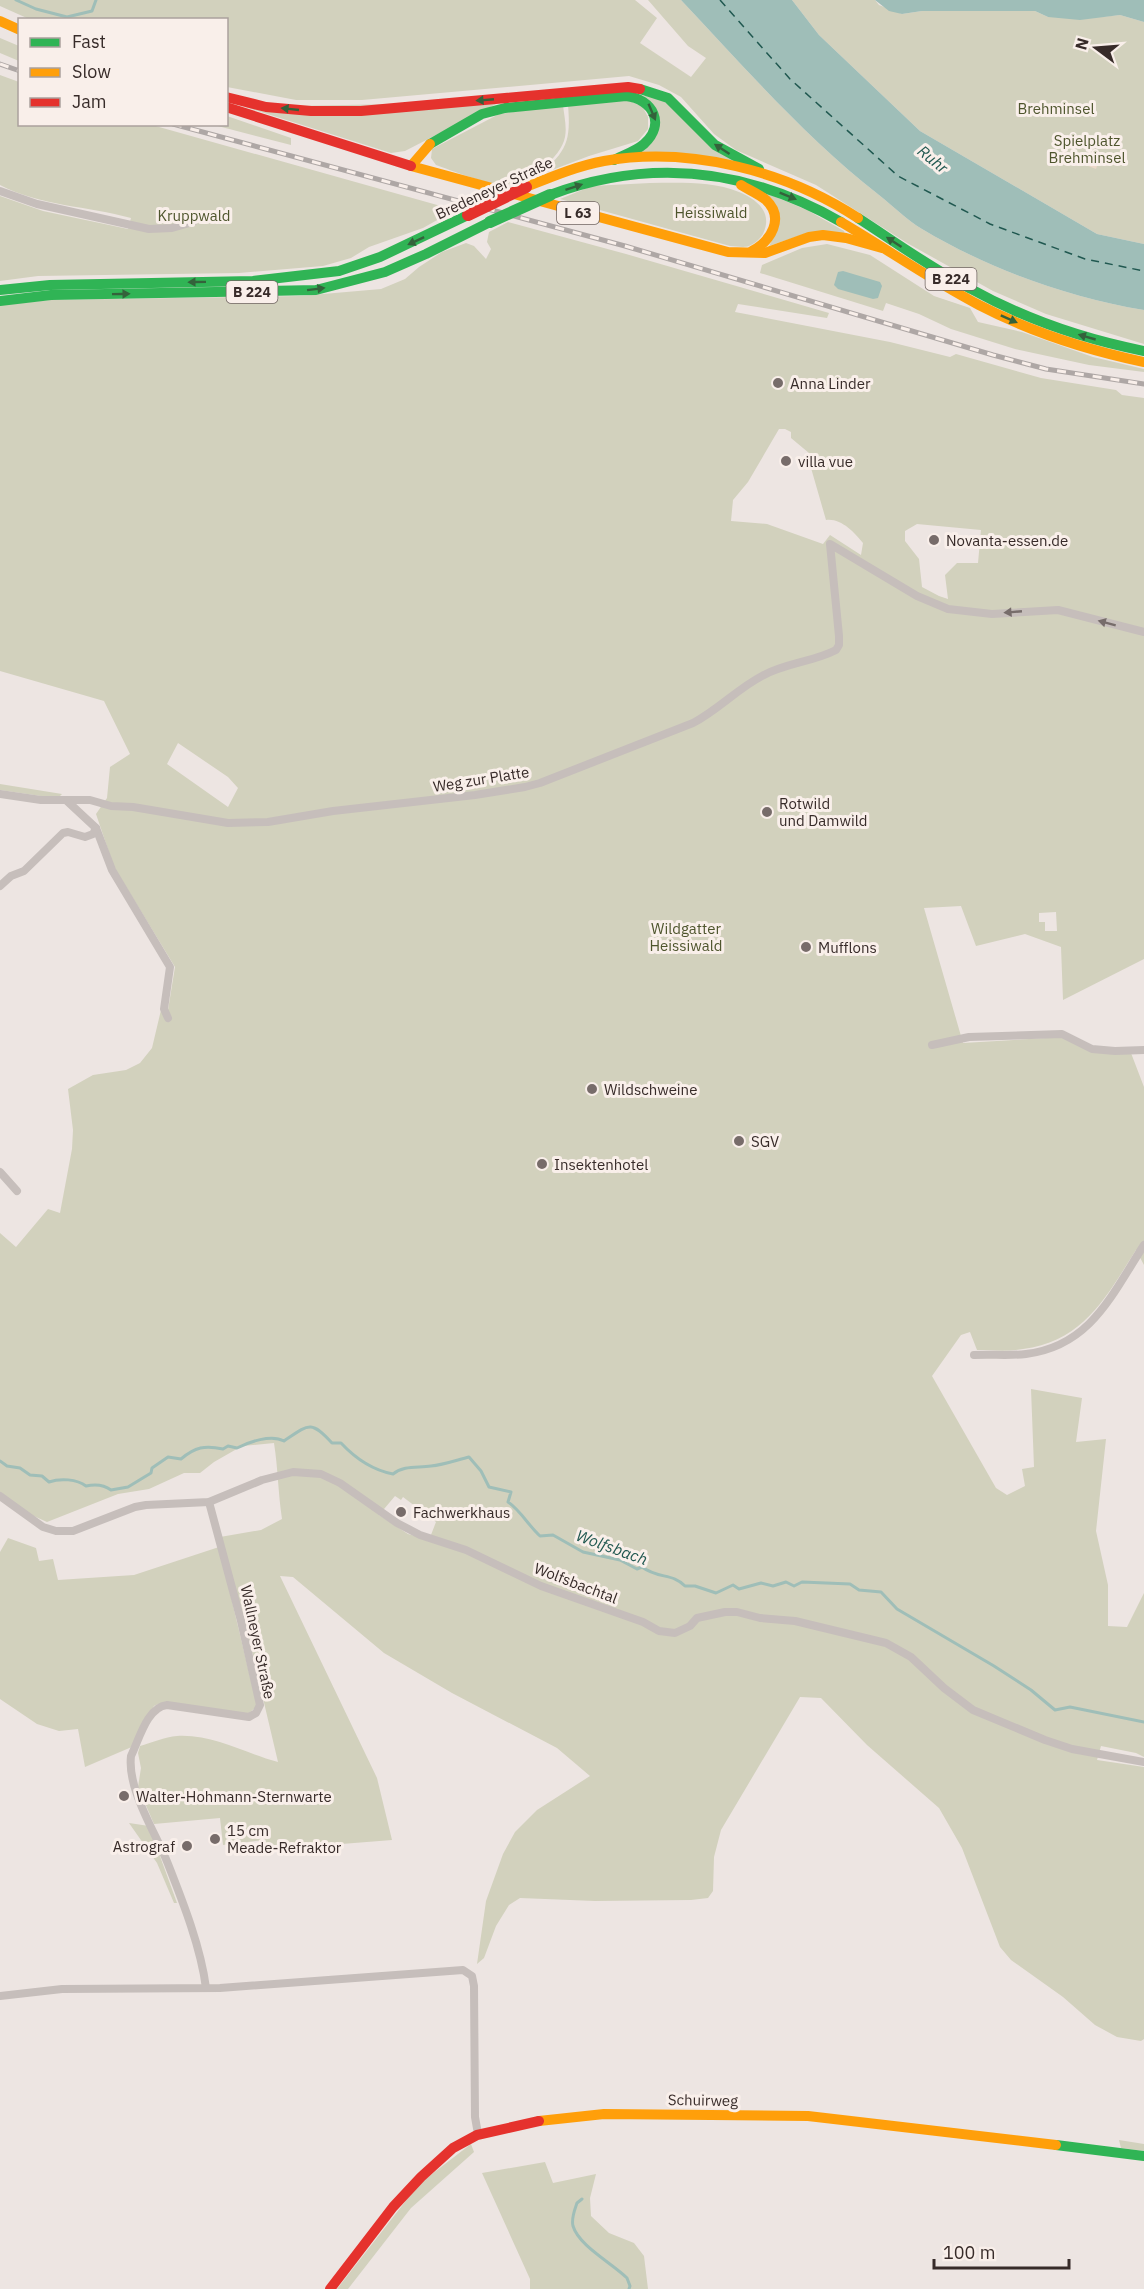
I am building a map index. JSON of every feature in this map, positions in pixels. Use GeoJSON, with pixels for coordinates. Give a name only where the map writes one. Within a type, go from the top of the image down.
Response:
{"type":"FeatureCollection","features":[{"type":"Feature","properties":{"kind":"main road"},"geometry":{"type":"LineString","coordinates":[[0,21],[18,29]]}},
{"type":"Feature","properties":{"kind":"main road"},"geometry":{"type":"LineString","coordinates":[[228,98],[266,107],[310,111],[361,111],[628,87],[647,89],[663,94],[677,104],[711,142],[773,176]]}},
{"type":"Feature","properties":{"kind":"main road"},"geometry":{"type":"LineString","coordinates":[[411,166],[430,143],[482,114],[505,108],[626,96],[642,99],[650,105],[654,113],[656,124],[652,134],[641,147],[614,160]]}},
{"type":"Feature","properties":{"kind":"main road","name":"L 63"},"geometry":{"type":"LineString","coordinates":[[228,108],[411,166],[728,252],[746,254],[768,252],[801,239],[822,235],[844,237],[882,248]]}},
{"type":"Feature","properties":{"kind":"main road","name":"Bredeneyer Straße"},"geometry":{"type":"LineString","coordinates":[[0,290],[50,285],[253,281],[314,276],[339,271],[380,257],[526,187],[570,169],[614,160],[665,159],[708,163],[773,176],[794,183],[866,223],[949,278],[1040,321],[1086,337],[1144,351]]}},
{"type":"Feature","properties":{"kind":"main road","name":"Bredeneyer Straße"},"geometry":{"type":"LineString","coordinates":[[0,301],[51,295],[316,290],[344,285],[392,270],[550,195],[599,179],[663,174],[698,175],[765,186],[802,202],[957,293],[1032,329],[1081,347],[1144,362]]}},
{"type":"Feature","properties":{"kind":"main road"},"geometry":{"type":"LineString","coordinates":[[732,180],[762,197],[772,207],[772,234],[764,246],[746,254]]}},
{"type":"Feature","properties":{"kind":"main road","name":"Schuirweg"},"geometry":{"type":"LineString","coordinates":[[330,2289],[396,2203],[415,2182],[453,2148],[478,2134],[589,2114],[808,2116],[1144,2156]]}},
{"type":"Feature","properties":{"kind":"street"},"geometry":{"type":"LineString","coordinates":[[0,191],[37,204],[149,229],[172,228],[193,222]]}},
{"type":"Feature","properties":{"kind":"street","name":"Weg zur Platte"},"geometry":{"type":"LineString","coordinates":[[0,794],[40,800],[90,800],[111,806],[133,807],[228,823],[252,823],[366,806],[497,792],[540,783],[693,723],[708,716],[760,676],[783,666],[836,650],[839,645],[839,636],[830,544],[931,602],[948,609],[979,614],[1058,610],[1144,632]]}},
{"type":"Feature","properties":{"kind":"street"},"geometry":{"type":"LineString","coordinates":[[67,801],[96,828],[112,870],[170,967],[164,1009],[168,1018]]}},
{"type":"Feature","properties":{"kind":"street"},"geometry":{"type":"LineString","coordinates":[[0,886],[11,876],[24,871],[63,833],[68,832],[85,837],[93,834],[96,828]]}},
{"type":"Feature","properties":{"kind":"street"},"geometry":{"type":"LineString","coordinates":[[932,1045],[969,1037],[1062,1034],[1092,1048],[1115,1051],[1144,1050]]}},
{"type":"Feature","properties":{"kind":"street"},"geometry":{"type":"LineString","coordinates":[[0,1172],[16,1191]]}},
{"type":"Feature","properties":{"kind":"street"},"geometry":{"type":"LineString","coordinates":[[974,1354],[1026,1354],[1056,1346],[1074,1338],[1090,1324],[1112,1296],[1144,1245]]}},
{"type":"Feature","properties":{"kind":"street","name":"Wolfsbachtal"},"geometry":{"type":"LineString","coordinates":[[0,1496],[43,1527],[56,1531],[72,1531],[89,1526],[100,1519],[146,1505],[209,1502],[262,1480],[293,1472],[321,1474],[340,1483],[397,1523],[420,1535],[466,1550],[541,1586],[643,1622],[659,1631],[675,1633],[690,1626],[697,1618],[737,1612],[760,1618],[795,1621],[886,1643],[911,1657],[944,1688],[974,1710],[1072,1749],[1144,1762]]}},
{"type":"Feature","properties":{"kind":"street","name":"Wallneyer Straße"},"geometry":{"type":"LineString","coordinates":[[206,1988],[203,1967],[168,1864],[135,1787],[130,1763],[131,1756],[152,1714],[158,1707],[167,1706],[249,1717],[256,1713],[260,1705],[241,1621],[209,1502]]}},
{"type":"Feature","properties":{"kind":"street"},"geometry":{"type":"LineString","coordinates":[[0,1996],[62,1989],[206,1988],[454,1970],[467,1971],[472,1976],[474,1986],[475,2117],[478,2134]]}},
{"type":"Feature","properties":{"kind":"green space"},"geometry":{"type":"Polygon","coordinates":[[[0,0],[635,0],[657,18],[640,43],[691,77],[706,58],[688,46],[648,0],[681,0],[801,126],[852,173],[911,221],[974,257],[1029,280],[1086,297],[1144,310],[1144,344],[1046,314],[993,291],[907,243],[816,185],[736,150],[714,134],[681,97],[659,85],[629,76],[362,100],[296,100],[228,87],[228,18],[27,18],[0,6],[0,0]]]}},
{"type":"Feature","properties":{"kind":"green space","name":"Brehminsel"},"geometry":{"type":"Polygon","coordinates":[[[792,0],[875,0],[879,5],[902,14],[922,11],[1035,11],[1048,17],[1120,15],[1144,22],[1144,244],[1097,234],[920,131],[819,35],[792,0]]]}},
{"type":"Feature","properties":{"kind":"green space"},"geometry":{"type":"Polygon","coordinates":[[[0,38],[18,46],[18,61],[0,53],[0,38]]]}},
{"type":"Feature","properties":{"kind":"green space","name":"Kruppwald"},"geometry":{"type":"Polygon","coordinates":[[[0,75],[18,82],[18,126],[156,126],[455,210],[423,228],[369,247],[351,258],[323,266],[239,273],[38,276],[0,281],[0,196],[43,211],[128,229],[131,218],[48,202],[0,185],[0,75]]]}},
{"type":"Feature","properties":{"kind":"green space"},"geometry":{"type":"Polygon","coordinates":[[[644,96],[661,97],[737,162],[637,152],[657,133],[644,96]]]}},
{"type":"Feature","properties":{"kind":"green space"},"geometry":{"type":"Polygon","coordinates":[[[627,100],[642,106],[648,117],[648,129],[638,141],[539,175],[556,159],[568,137],[568,105],[627,100]]]}},
{"type":"Feature","properties":{"kind":"green space"},"geometry":{"type":"Polygon","coordinates":[[[500,102],[405,151],[391,153],[245,107],[500,102]]]}},
{"type":"Feature","properties":{"kind":"green space"},"geometry":{"type":"Polygon","coordinates":[[[563,105],[566,129],[562,145],[542,168],[515,183],[501,185],[483,181],[436,165],[431,158],[432,149],[499,114],[563,105]]]}},
{"type":"Feature","properties":{"kind":"green space"},"geometry":{"type":"Polygon","coordinates":[[[228,116],[291,138],[291,145],[218,126],[228,126],[228,116]]]}},
{"type":"Feature","properties":{"kind":"green space","name":"Heissiwald"},"geometry":{"type":"Polygon","coordinates":[[[650,183],[707,184],[739,192],[758,203],[762,208],[766,220],[763,234],[749,246],[730,246],[560,199],[592,186],[650,183]]]}},
{"type":"Feature","properties":{"kind":"green space"},"geometry":{"type":"Polygon","coordinates":[[[766,193],[807,210],[844,231],[845,234],[810,232],[769,246],[776,233],[766,193]]]}},
{"type":"Feature","properties":{"kind":"green space","name":"Wildgatter Heissiwald"},"geometry":{"type":"Polygon","coordinates":[[[508,222],[829,313],[827,318],[738,304],[735,312],[890,342],[950,357],[956,354],[1041,378],[1116,390],[1122,395],[1144,398],[1144,959],[1063,1000],[1061,947],[1025,934],[976,946],[961,906],[924,908],[963,1043],[1064,1037],[1077,1044],[1131,1053],[1144,1087],[1144,1265],[1136,1250],[1103,1300],[1078,1327],[1062,1337],[1017,1350],[977,1350],[970,1332],[961,1335],[932,1376],[996,1488],[1007,1495],[1025,1486],[1022,1469],[1034,1467],[1031,1389],[1082,1398],[1076,1442],[1106,1439],[1096,1531],[1108,1585],[1108,1626],[1127,1627],[1144,1593],[1144,1757],[1136,1753],[1101,1746],[1097,1760],[1144,1767],[1144,2039],[1141,2041],[1117,2037],[1095,2025],[1063,1997],[1011,1960],[1000,1947],[962,1848],[939,1808],[867,1745],[821,1698],[800,1697],[721,1830],[714,1857],[713,1891],[708,1898],[595,1901],[520,1898],[509,1905],[496,1926],[484,1958],[477,1964],[486,1901],[503,1854],[515,1832],[537,1810],[590,1776],[557,1748],[452,1693],[384,1653],[293,1577],[280,1576],[377,1778],[392,1840],[266,1850],[263,1840],[223,1845],[220,1818],[154,1824],[138,1787],[141,1768],[138,1753],[140,1746],[177,1736],[190,1736],[216,1741],[278,1762],[245,1622],[220,1537],[261,1530],[282,1519],[274,1443],[242,1446],[200,1473],[184,1473],[149,1489],[118,1494],[47,1522],[27,1513],[0,1492],[0,1233],[16,1247],[48,1209],[60,1213],[72,1149],[73,1130],[68,1089],[93,1075],[126,1070],[140,1063],[152,1048],[161,1010],[168,1010],[175,967],[114,867],[96,814],[107,798],[110,767],[130,754],[104,701],[0,671],[0,305],[50,300],[300,296],[381,289],[405,279],[442,252],[466,243],[474,246],[486,259],[491,249],[487,242],[489,232],[508,222]],[[779,429],[748,482],[733,500],[731,521],[767,524],[823,544],[830,535],[861,555],[863,543],[856,534],[842,523],[826,520],[809,461],[809,453],[791,438],[791,432],[779,429]],[[917,524],[905,531],[905,541],[919,559],[922,587],[948,599],[945,575],[957,563],[978,563],[981,530],[917,524]],[[178,743],[167,764],[228,807],[238,788],[228,777],[178,743]],[[1056,912],[1039,913],[1039,922],[1045,922],[1045,931],[1057,931],[1056,912]],[[395,1496],[379,1515],[408,1534],[429,1540],[436,1522],[403,1497],[401,1500],[395,1496]]]}},
{"type":"Feature","properties":{"kind":"green space"},"geometry":{"type":"Polygon","coordinates":[[[827,244],[870,255],[934,296],[970,308],[978,322],[1022,332],[1093,357],[1144,369],[1144,372],[1089,365],[1015,349],[951,329],[919,314],[886,303],[883,311],[760,273],[762,265],[802,248],[827,244]]]}},
{"type":"Feature","properties":{"kind":"green space"},"geometry":{"type":"Polygon","coordinates":[[[0,784],[62,794],[59,797],[41,796],[0,790],[0,784]]]}},
{"type":"Feature","properties":{"kind":"green space"},"geometry":{"type":"Polygon","coordinates":[[[8,1538],[36,1548],[39,1561],[53,1559],[58,1580],[134,1575],[219,1547],[257,1706],[248,1714],[158,1704],[154,1706],[134,1746],[85,1767],[78,1729],[59,1731],[37,1724],[0,1699],[0,1552],[8,1538]]]}},
{"type":"Feature","properties":{"kind":"green space"},"geometry":{"type":"Polygon","coordinates":[[[129,1823],[149,1826],[177,1903],[174,1903],[157,1863],[129,1823]]]}},
{"type":"Feature","properties":{"kind":"green space"},"geometry":{"type":"Polygon","coordinates":[[[1119,2140],[1144,2144],[1144,2151],[1121,2148],[1119,2140]]]}},
{"type":"Feature","properties":{"kind":"green space"},"geometry":{"type":"Polygon","coordinates":[[[471,2144],[474,2152],[411,2208],[348,2289],[337,2289],[419,2184],[471,2144]]]}},
{"type":"Feature","properties":{"kind":"green space"},"geometry":{"type":"Polygon","coordinates":[[[545,2162],[553,2183],[596,2174],[590,2198],[591,2216],[609,2233],[634,2243],[644,2256],[648,2289],[530,2289],[530,2279],[482,2173],[545,2162]]]}},
{"type":"Feature","properties":{"kind":"sand"},"geometry":{"type":"Polygon","coordinates":[[[1089,154],[1096,156],[1098,163],[1096,169],[1083,164],[1082,158],[1089,154]]]}},
{"type":"Feature","properties":{"kind":"water","name":"Ruhr"},"geometry":{"type":"Polygon","coordinates":[[[681,0],[792,0],[819,35],[920,131],[1097,234],[1144,244],[1144,310],[1086,297],[1029,280],[974,257],[916,225],[826,150],[681,0]]]}},
{"type":"Feature","properties":{"kind":"water"},"geometry":{"type":"Polygon","coordinates":[[[875,0],[1144,0],[1144,22],[1120,15],[1080,20],[1048,17],[1035,11],[922,11],[902,14],[889,11],[875,0]]]}},
{"type":"Feature","properties":{"kind":"water"},"geometry":{"type":"Polygon","coordinates":[[[843,271],[880,282],[882,286],[878,298],[873,299],[838,289],[834,285],[838,272],[843,271]]]}},
{"type":"Feature","properties":{"kind":"waterway"},"geometry":{"type":"LineString","coordinates":[[16,0],[36,9],[67,17],[92,11],[96,0]]}},
{"type":"Feature","properties":{"kind":"waterway","name":"Wolfsbach"},"geometry":{"type":"LineString","coordinates":[[0,1461],[7,1466],[20,1468],[30,1475],[42,1476],[49,1482],[68,1480],[86,1486],[102,1486],[111,1490],[128,1487],[151,1473],[152,1468],[168,1457],[181,1459],[201,1448],[223,1449],[228,1446],[237,1448],[254,1441],[273,1438],[284,1441],[310,1427],[319,1431],[332,1443],[341,1443],[352,1454],[371,1466],[393,1474],[406,1468],[445,1464],[469,1457],[481,1471],[489,1487],[511,1492],[508,1502],[540,1536],[553,1535],[583,1552],[620,1560],[637,1569],[642,1567],[675,1579],[685,1586],[695,1586],[716,1593],[733,1585],[739,1589],[761,1583],[773,1586],[786,1582],[794,1586],[802,1582],[850,1584],[859,1590],[881,1592],[897,1609],[994,1666],[1031,1690],[1055,1710],[1070,1707],[1144,1722]]}},
{"type":"Feature","properties":{"kind":"waterway"},"geometry":{"type":"LineString","coordinates":[[582,2199],[577,2203],[573,2217],[576,2233],[589,2247],[627,2278],[629,2289]]}},
{"type":"Feature","properties":{"kind":"ferry route"},"geometry":{"type":"LineString","coordinates":[[720,0],[790,79],[898,176],[990,224],[1085,259],[1144,271]]}},
{"type":"Feature","properties":{"kind":"railway"},"geometry":{"type":"LineString","coordinates":[[0,64],[18,70]]}},
{"type":"Feature","properties":{"kind":"railway"},"geometry":{"type":"LineString","coordinates":[[180,126],[625,246],[993,355],[1046,369],[1144,384]]}},
{"type":"Feature","properties":{"kind":"traffic: fast"},"geometry":{"type":"LineString","coordinates":[[640,89],[668,98],[715,145],[759,169]]}},
{"type":"Feature","properties":{"kind":"traffic: fast"},"geometry":{"type":"LineString","coordinates":[[430,144],[482,114],[505,108],[626,96],[635,98],[649,107],[655,121],[654,128],[644,144],[614,160]]}},
{"type":"Feature","properties":{"kind":"traffic: fast"},"geometry":{"type":"LineString","coordinates":[[550,195],[588,183],[625,176],[662,173],[698,174],[735,180],[770,190],[806,204],[841,222]]}},
{"type":"Feature","properties":{"kind":"traffic: fast"},"geometry":{"type":"LineString","coordinates":[[490,222],[550,195]]}},
{"type":"Feature","properties":{"kind":"traffic: fast"},"geometry":{"type":"LineString","coordinates":[[0,290],[50,285],[253,281],[339,271],[380,257],[468,215]]}},
{"type":"Feature","properties":{"kind":"traffic: fast"},"geometry":{"type":"LineString","coordinates":[[858,218],[913,255],[1012,310],[1077,334],[1144,351]]}},
{"type":"Feature","properties":{"kind":"traffic: fast"},"geometry":{"type":"LineString","coordinates":[[0,301],[51,295],[316,290],[385,272],[490,222]]}},
{"type":"Feature","properties":{"kind":"traffic: fast"},"geometry":{"type":"LineString","coordinates":[[1056,2145],[1144,2156]]}},
{"type":"Feature","properties":{"kind":"traffic: slow"},"geometry":{"type":"LineString","coordinates":[[0,21],[18,29]]}},
{"type":"Feature","properties":{"kind":"traffic: slow"},"geometry":{"type":"LineString","coordinates":[[430,144],[411,166],[728,252],[765,253],[809,237],[823,235],[846,238],[882,248]]}},
{"type":"Feature","properties":{"kind":"traffic: slow"},"geometry":{"type":"LineString","coordinates":[[526,187],[574,169],[604,161],[637,157],[703,160],[769,175],[830,201],[858,218]]}},
{"type":"Feature","properties":{"kind":"traffic: slow"},"geometry":{"type":"LineString","coordinates":[[741,185],[766,200],[774,214],[775,221],[770,235],[752,251]]}},
{"type":"Feature","properties":{"kind":"traffic: slow"},"geometry":{"type":"LineString","coordinates":[[841,222],[944,285],[999,315],[1060,339],[1144,362]]}},
{"type":"Feature","properties":{"kind":"traffic: slow"},"geometry":{"type":"LineString","coordinates":[[539,2121],[604,2114],[808,2116],[1056,2145]]}},
{"type":"Feature","properties":{"kind":"traffic: jam"},"geometry":{"type":"LineString","coordinates":[[228,98],[266,107],[311,111],[361,111],[628,87],[640,89]]}},
{"type":"Feature","properties":{"kind":"traffic: jam"},"geometry":{"type":"LineString","coordinates":[[228,108],[411,166]]}},
{"type":"Feature","properties":{"kind":"traffic: jam"},"geometry":{"type":"LineString","coordinates":[[468,215],[526,187]]}},
{"type":"Feature","properties":{"kind":"traffic: jam"},"geometry":{"type":"LineString","coordinates":[[330,2289],[393,2207],[453,2148],[477,2135],[539,2121]]}},
{"type":"Feature","properties":{"kind":"place","name":"Anna Linder"},"geometry":{"type":"Point","coordinates":[778,383]}},
{"type":"Feature","properties":{"kind":"place","name":"villa vue"},"geometry":{"type":"Point","coordinates":[786,461]}},
{"type":"Feature","properties":{"kind":"place","name":"Novanta-essen.de"},"geometry":{"type":"Point","coordinates":[934,540]}},
{"type":"Feature","properties":{"kind":"place","name":"Rotwild und Damwild"},"geometry":{"type":"Point","coordinates":[767,812]}},
{"type":"Feature","properties":{"kind":"place","name":"Mufflons"},"geometry":{"type":"Point","coordinates":[806,947]}},
{"type":"Feature","properties":{"kind":"place","name":"Wildschweine"},"geometry":{"type":"Point","coordinates":[592,1089]}},
{"type":"Feature","properties":{"kind":"place","name":"SGV"},"geometry":{"type":"Point","coordinates":[739,1141]}},
{"type":"Feature","properties":{"kind":"place","name":"Insektenhotel"},"geometry":{"type":"Point","coordinates":[542,1164]}},
{"type":"Feature","properties":{"kind":"place","name":"Fachwerkhaus"},"geometry":{"type":"Point","coordinates":[401,1512]}},
{"type":"Feature","properties":{"kind":"place","name":"Walter-Hohmann-Sternwarte"},"geometry":{"type":"Point","coordinates":[124,1796]}},
{"type":"Feature","properties":{"kind":"place","name":"15 cm Meade-Refraktor"},"geometry":{"type":"Point","coordinates":[215,1839]}},
{"type":"Feature","properties":{"kind":"place","name":"Astrograf"},"geometry":{"type":"Point","coordinates":[187,1846]}},
{"type":"Feature","properties":{"kind":"park label","name":"Spielplatz Brehminsel"},"geometry":{"type":"Point","coordinates":[1087,148]}}]}
